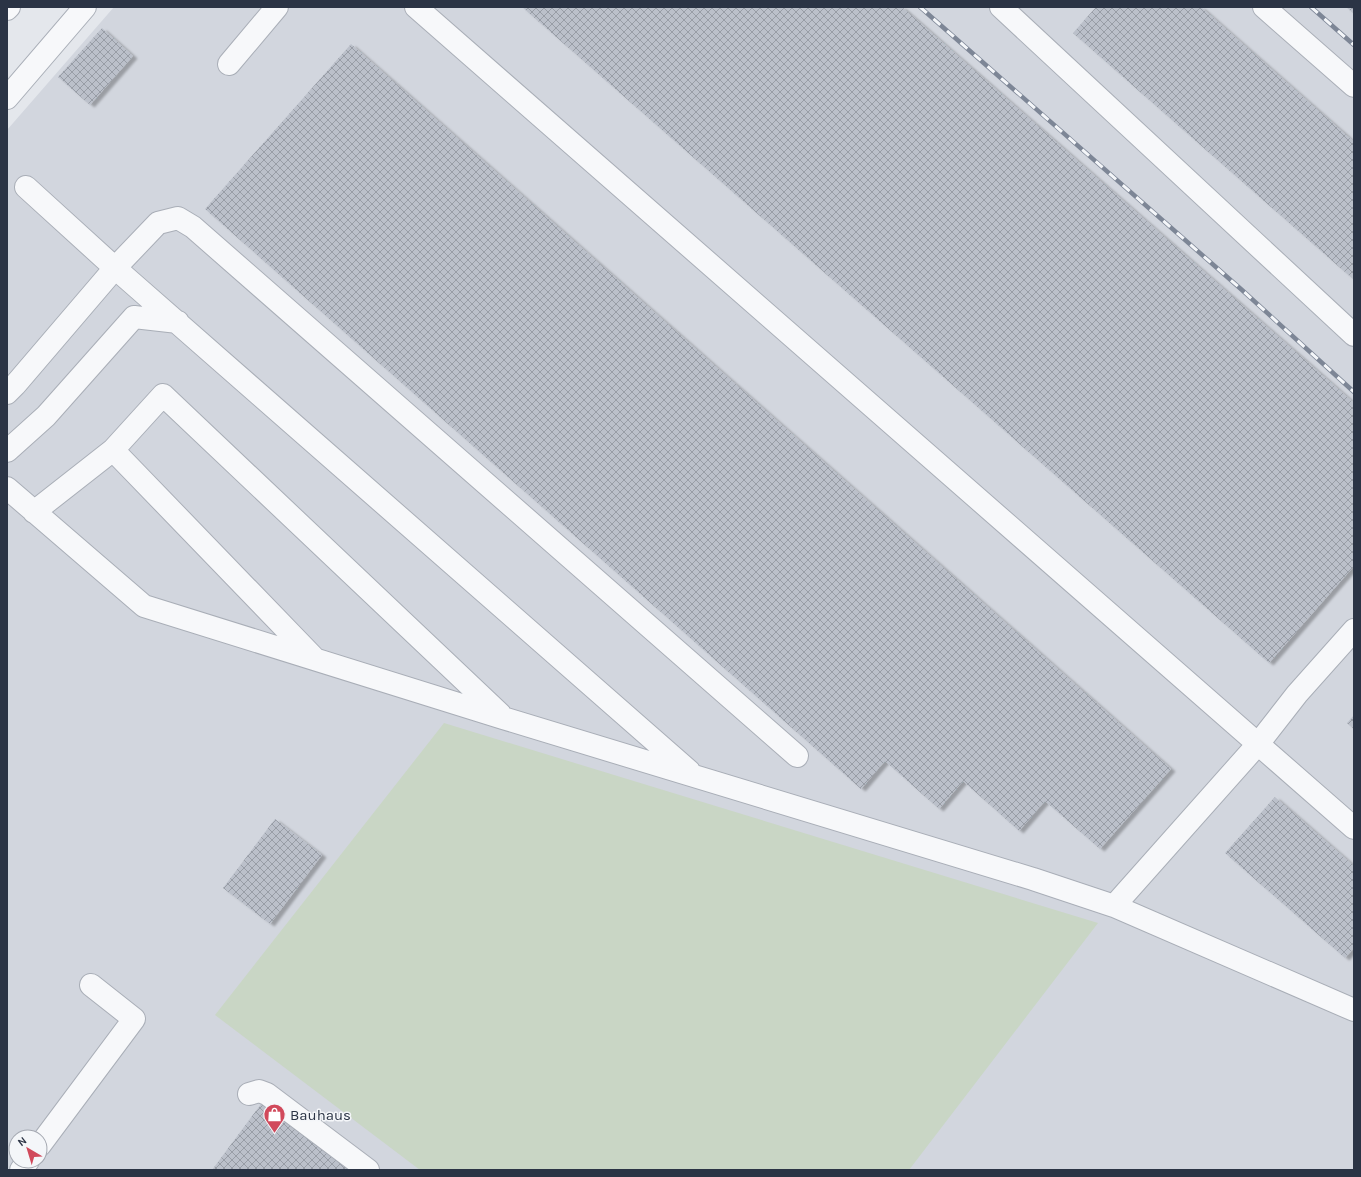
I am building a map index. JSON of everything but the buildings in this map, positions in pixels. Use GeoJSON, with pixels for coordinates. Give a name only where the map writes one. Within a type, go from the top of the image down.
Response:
{"type":"FeatureCollection","features":[{"type":"Feature","properties":{"kind":"lane"},"geometry":{"type":"LineString","coordinates":[[7,98],[85,7]]}},
{"type":"Feature","properties":{"kind":"lane"},"geometry":{"type":"LineString","coordinates":[[229,64],[276,7]]}},
{"type":"Feature","properties":{"kind":"lane"},"geometry":{"type":"LineString","coordinates":[[416,7],[1354,828]]}},
{"type":"Feature","properties":{"kind":"lane"},"geometry":{"type":"LineString","coordinates":[[1264,7],[1354,86]]}},
{"type":"Feature","properties":{"kind":"lane"},"geometry":{"type":"LineString","coordinates":[[1004,8],[1354,335]]}},
{"type":"Feature","properties":{"kind":"lane"},"geometry":{"type":"LineString","coordinates":[[26,187],[115,268],[694,775]]}},
{"type":"Feature","properties":{"kind":"lane"},"geometry":{"type":"LineString","coordinates":[[7,393],[115,268],[158,223],[178,218],[193,227],[798,756]]}},
{"type":"Feature","properties":{"kind":"lane"},"geometry":{"type":"LineString","coordinates":[[7,451],[46,416],[134,317],[178,322]]}},
{"type":"Feature","properties":{"kind":"lane"},"geometry":{"type":"LineString","coordinates":[[34,512],[113,450],[163,395],[503,718]]}},
{"type":"Feature","properties":{"kind":"lane"},"geometry":{"type":"LineString","coordinates":[[113,450],[316,660]]}},
{"type":"Feature","properties":{"kind":"lane"},"geometry":{"type":"LineString","coordinates":[[7,488],[144,606],[503,718],[1025,876],[1114,906],[1354,1010]]}},
{"type":"Feature","properties":{"kind":"lane"},"geometry":{"type":"LineString","coordinates":[[1114,906],[1258,744],[1297,694],[1354,630]]}},
{"type":"Feature","properties":{"kind":"lane"},"geometry":{"type":"LineString","coordinates":[[48,1134],[134,1019],[91,984]]}},
{"type":"Feature","properties":{"kind":"lane"},"geometry":{"type":"LineString","coordinates":[[249,1094],[260,1091],[267,1094],[368,1170]]}},
{"type":"Feature","properties":{"kind":"shaded area"},"geometry":{"type":"Polygon","coordinates":[[[114,7],[1354,7],[1354,1170],[7,1170],[7,130],[114,7]]]}},
{"type":"Feature","properties":{"kind":"green space"},"geometry":{"type":"Polygon","coordinates":[[[444,723],[1098,923],[909,1170],[420,1170],[215,1015],[444,723]]]}},
{"type":"Feature","properties":{"kind":"railway"},"geometry":{"type":"LineString","coordinates":[[920,7],[1242,290],[1354,392]]}},
{"type":"Feature","properties":{"kind":"railway"},"geometry":{"type":"LineString","coordinates":[[1311,7],[1354,45]]}},
{"type":"Feature","properties":{"kind":"place","name":"Bauhaus"},"geometry":{"type":"Point","coordinates":[274,1134]}}]}
